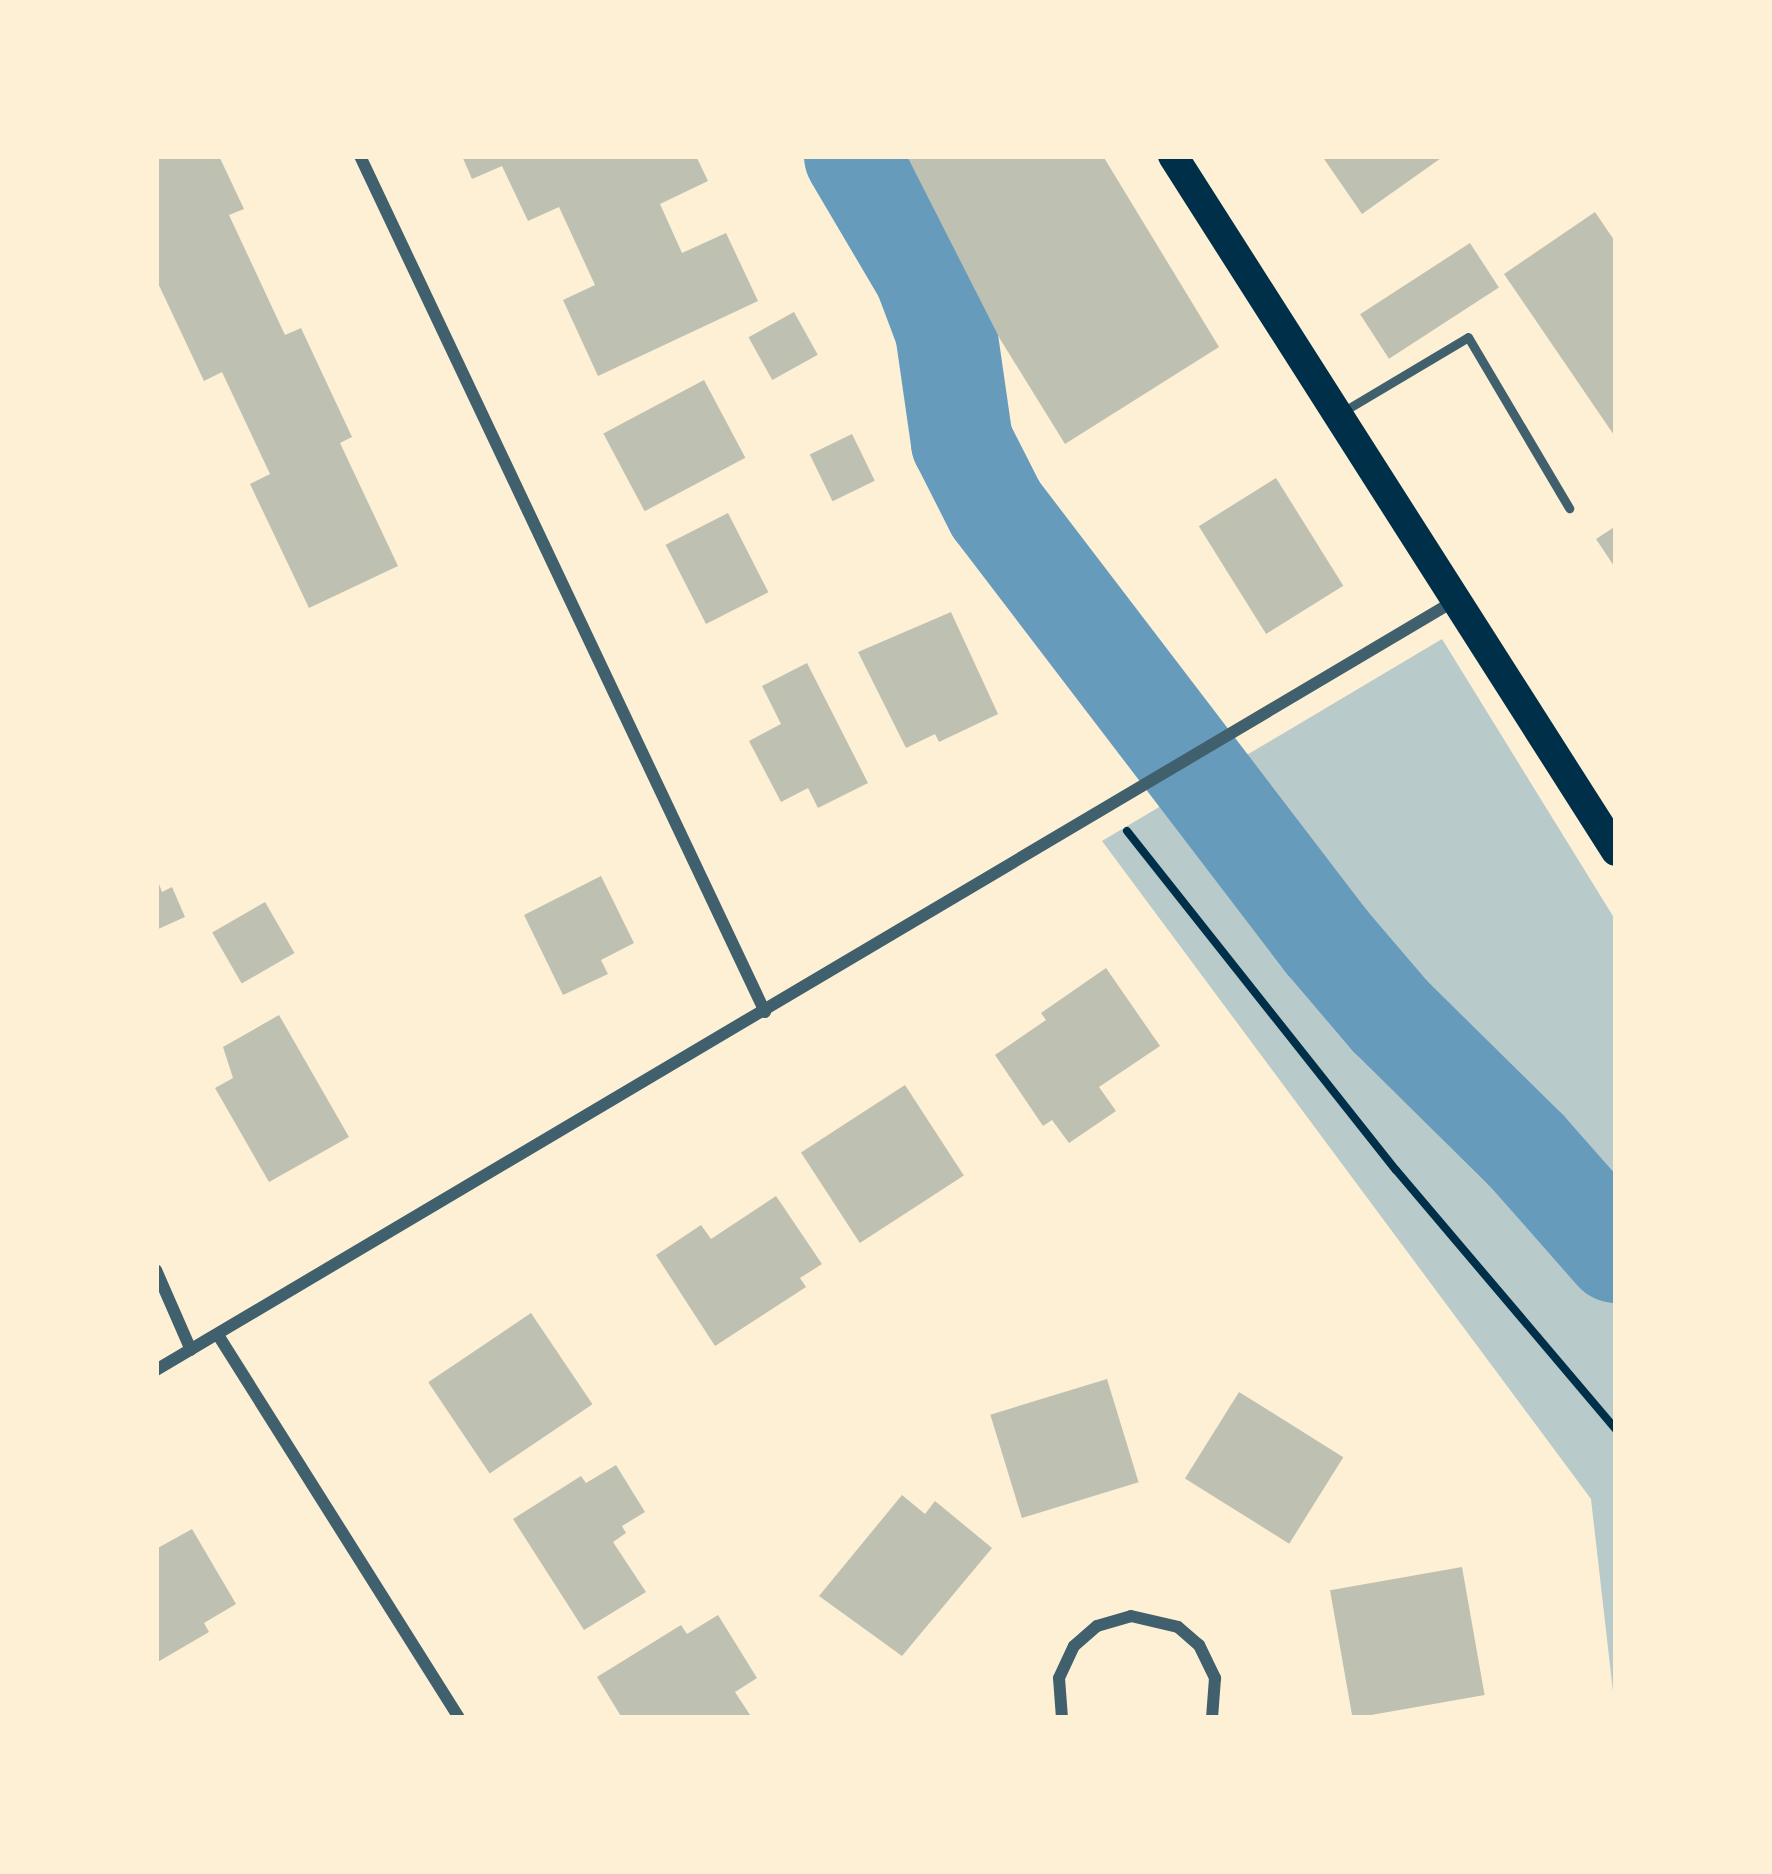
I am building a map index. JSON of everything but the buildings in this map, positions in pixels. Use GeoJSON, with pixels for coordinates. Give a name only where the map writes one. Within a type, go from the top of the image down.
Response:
{"type":"FeatureCollection","features":[{"type":"Feature","properties":{"kind":"main road"},"geometry":{"type":"LineString","coordinates":[[1173,156],[1616,851]]}},
{"type":"Feature","properties":{"kind":"street"},"geometry":{"type":"LineString","coordinates":[[360,156],[765,1012]]}},
{"type":"Feature","properties":{"kind":"street"},"geometry":{"type":"LineString","coordinates":[[156,1370],[1110,809],[1459,598]]}},
{"type":"Feature","properties":{"kind":"street"},"geometry":{"type":"LineString","coordinates":[[156,1270],[190,1350]]}},
{"type":"Feature","properties":{"kind":"street"},"geometry":{"type":"LineString","coordinates":[[218,1335],[459,1718]]}},
{"type":"Feature","properties":{"kind":"street"},"geometry":{"type":"LineString","coordinates":[[1062,1718],[1060,1678],[1074,1646],[1096,1626],[1131,1616],[1178,1627],[1199,1646],[1215,1678],[1213,1718]]}},
{"type":"Feature","properties":{"kind":"lane"},"geometry":{"type":"LineString","coordinates":[[1339,413],[1468,338],[1569,508]]}},
{"type":"Feature","properties":{"kind":"path"},"geometry":{"type":"LineString","coordinates":[[1110,809],[1396,1170],[1616,1429]]}},
{"type":"Feature","properties":{"kind":"shaded area"},"geometry":{"type":"Polygon","coordinates":[[[1442,639],[1616,921],[1616,1718],[1591,1499],[1102,841],[1442,639]]]}},
{"type":"Feature","properties":{"kind":"waterway"},"geometry":{"type":"LineString","coordinates":[[855,156],[925,275],[946,331],[962,442],[996,509],[1326,941],[1390,1016],[1526,1150],[1616,1252]]}}]}
